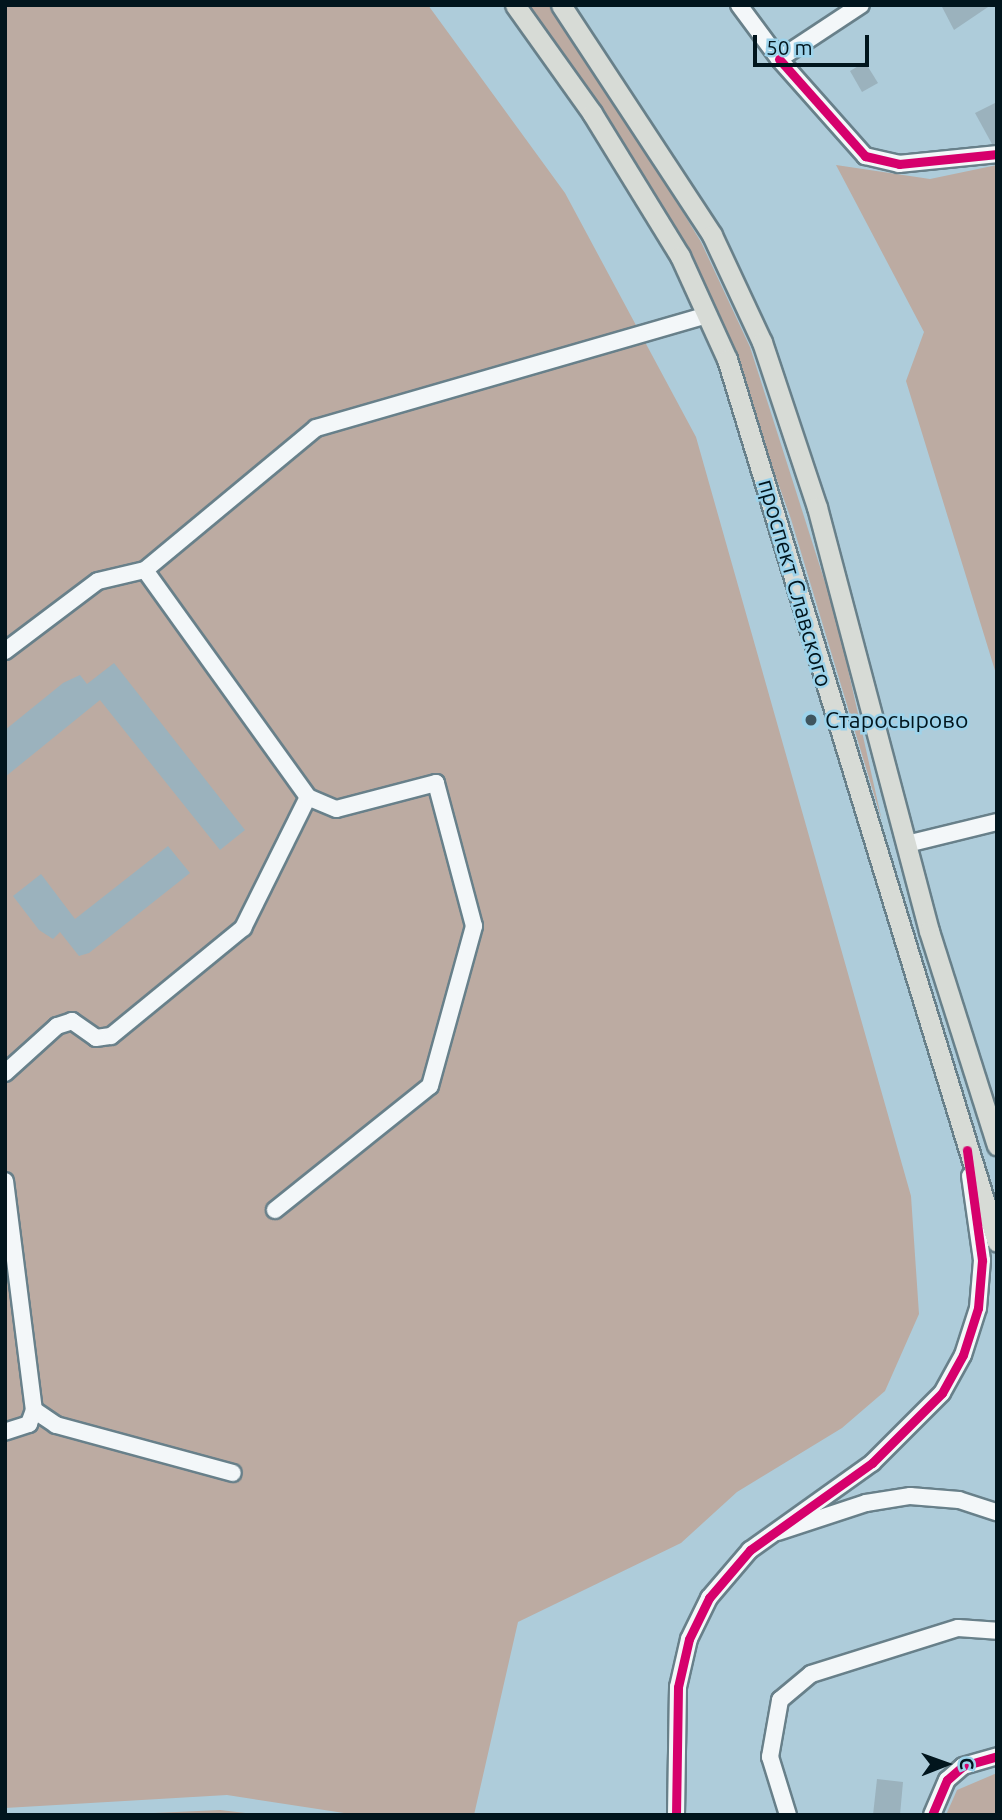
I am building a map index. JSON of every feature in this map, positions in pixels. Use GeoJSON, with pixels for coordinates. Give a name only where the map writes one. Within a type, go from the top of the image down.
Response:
{"type":"FeatureCollection","features":[{"type":"Feature","properties":{"kind":"main road","name":"проспект Славского"},"geometry":{"type":"LineString","coordinates":[[515,5],[598,122],[680,256],[707,315],[780,522],[967,1150],[997,1242]]}},
{"type":"Feature","properties":{"kind":"main road","name":"проспект Славского"},"geometry":{"type":"LineString","coordinates":[[561,5],[712,236],[762,342],[817,507],[906,844],[997,1145]]}},
{"type":"Feature","properties":{"kind":"street"},"geometry":{"type":"LineString","coordinates":[[739,5],[779,59],[865,156],[899,164],[997,154]]}},
{"type":"Feature","properties":{"kind":"street"},"geometry":{"type":"LineString","coordinates":[[779,59],[860,5]]}},
{"type":"Feature","properties":{"kind":"street"},"geometry":{"type":"LineString","coordinates":[[5,651],[99,581],[145,570],[316,428],[707,315]]}},
{"type":"Feature","properties":{"kind":"street"},"geometry":{"type":"LineString","coordinates":[[145,570],[308,797],[337,809],[436,783],[474,926],[430,1086],[275,1210]]}},
{"type":"Feature","properties":{"kind":"street"},"geometry":{"type":"LineString","coordinates":[[5,1073],[57,1026],[72,1020],[96,1038],[111,1037],[243,928],[308,797]]}},
{"type":"Feature","properties":{"kind":"street"},"geometry":{"type":"LineString","coordinates":[[906,844],[997,822]]}},
{"type":"Feature","properties":{"kind":"street"},"geometry":{"type":"LineString","coordinates":[[676,1815],[678,1687],[690,1639],[725,1577],[766,1536],[872,1463],[942,1393],[964,1355],[978,1308],[982,1260],[967,1150]]}},
{"type":"Feature","properties":{"kind":"street"},"geometry":{"type":"LineString","coordinates":[[5,1181],[13,1297],[34,1410],[29,1424],[5,1432]]}},
{"type":"Feature","properties":{"kind":"street"},"geometry":{"type":"LineString","coordinates":[[34,1410],[56,1425],[233,1473]]}},
{"type":"Feature","properties":{"kind":"street"},"geometry":{"type":"LineString","coordinates":[[766,1536],[866,1503],[910,1496],[959,1500],[997,1512]]}},
{"type":"Feature","properties":{"kind":"street"},"geometry":{"type":"LineString","coordinates":[[788,1815],[770,1757],[780,1700],[811,1674],[958,1628],[997,1631]]}},
{"type":"Feature","properties":{"kind":"street"},"geometry":{"type":"LineString","coordinates":[[932,1815],[947,1780],[963,1766],[997,1756]]}},
{"type":"Feature","properties":{"kind":"shaded area"},"geometry":{"type":"Polygon","coordinates":[[[5,5],[428,5],[565,193],[696,437],[911,1196],[919,1314],[885,1391],[842,1428],[737,1492],[681,1543],[518,1622],[474,1815],[357,1815],[227,1795],[5,1808],[5,5]]]}},
{"type":"Feature","properties":{"kind":"shaded area"},"geometry":{"type":"Polygon","coordinates":[[[526,5],[549,5],[611,94],[701,242],[750,347],[837,620],[882,821],[791,519],[733,358],[526,5]]]}},
{"type":"Feature","properties":{"kind":"shaded area"},"geometry":{"type":"Polygon","coordinates":[[[836,165],[930,179],[997,165],[997,677],[906,381],[924,332],[836,165]]]}},
{"type":"Feature","properties":{"kind":"shaded area"},"geometry":{"type":"Polygon","coordinates":[[[997,1773],[997,1815],[946,1815],[957,1790],[997,1773]]]}},
{"type":"Feature","properties":{"kind":"shaded area"},"geometry":{"type":"Polygon","coordinates":[[[220,1810],[262,1815],[110,1815],[220,1810]]]}},
{"type":"Feature","properties":{"kind":"building"},"geometry":{"type":"Polygon","coordinates":[[[941,5],[991,5],[954,30],[941,5]]]}},
{"type":"Feature","properties":{"kind":"building"},"geometry":{"type":"Polygon","coordinates":[[[865,62],[878,83],[862,92],[850,71],[865,62]]]}},
{"type":"Feature","properties":{"kind":"building"},"geometry":{"type":"Polygon","coordinates":[[[997,102],[997,144],[992,144],[975,113],[997,102]]]}},
{"type":"Feature","properties":{"kind":"building"},"geometry":{"type":"Polygon","coordinates":[[[114,663],[245,830],[220,850],[100,700],[5,777],[5,730],[63,683],[80,675],[87,684],[114,663]]]}},
{"type":"Feature","properties":{"kind":"building"},"geometry":{"type":"Polygon","coordinates":[[[168,846],[190,873],[89,953],[79,956],[60,932],[53,939],[39,930],[13,896],[41,874],[75,919],[168,846]]]}},
{"type":"Feature","properties":{"kind":"building"},"geometry":{"type":"Polygon","coordinates":[[[877,1779],[903,1782],[900,1815],[873,1815],[877,1779]]]}},
{"type":"Feature","properties":{"kind":"cycle path"},"geometry":{"type":"LineString","coordinates":[[779,59],[865,156],[899,164],[997,154]]}},
{"type":"Feature","properties":{"kind":"cycle path"},"geometry":{"type":"LineString","coordinates":[[676,1815],[678,1687],[689,1639],[709,1598],[750,1550],[872,1463],[942,1393],[963,1355],[978,1308],[982,1260],[967,1150]]}},
{"type":"Feature","properties":{"kind":"cycle path"},"geometry":{"type":"LineString","coordinates":[[932,1815],[947,1780],[963,1766],[997,1756]]}},
{"type":"Feature","properties":{"kind":"place","name":"Старосырово"},"geometry":{"type":"Point","coordinates":[811,720]}}]}
